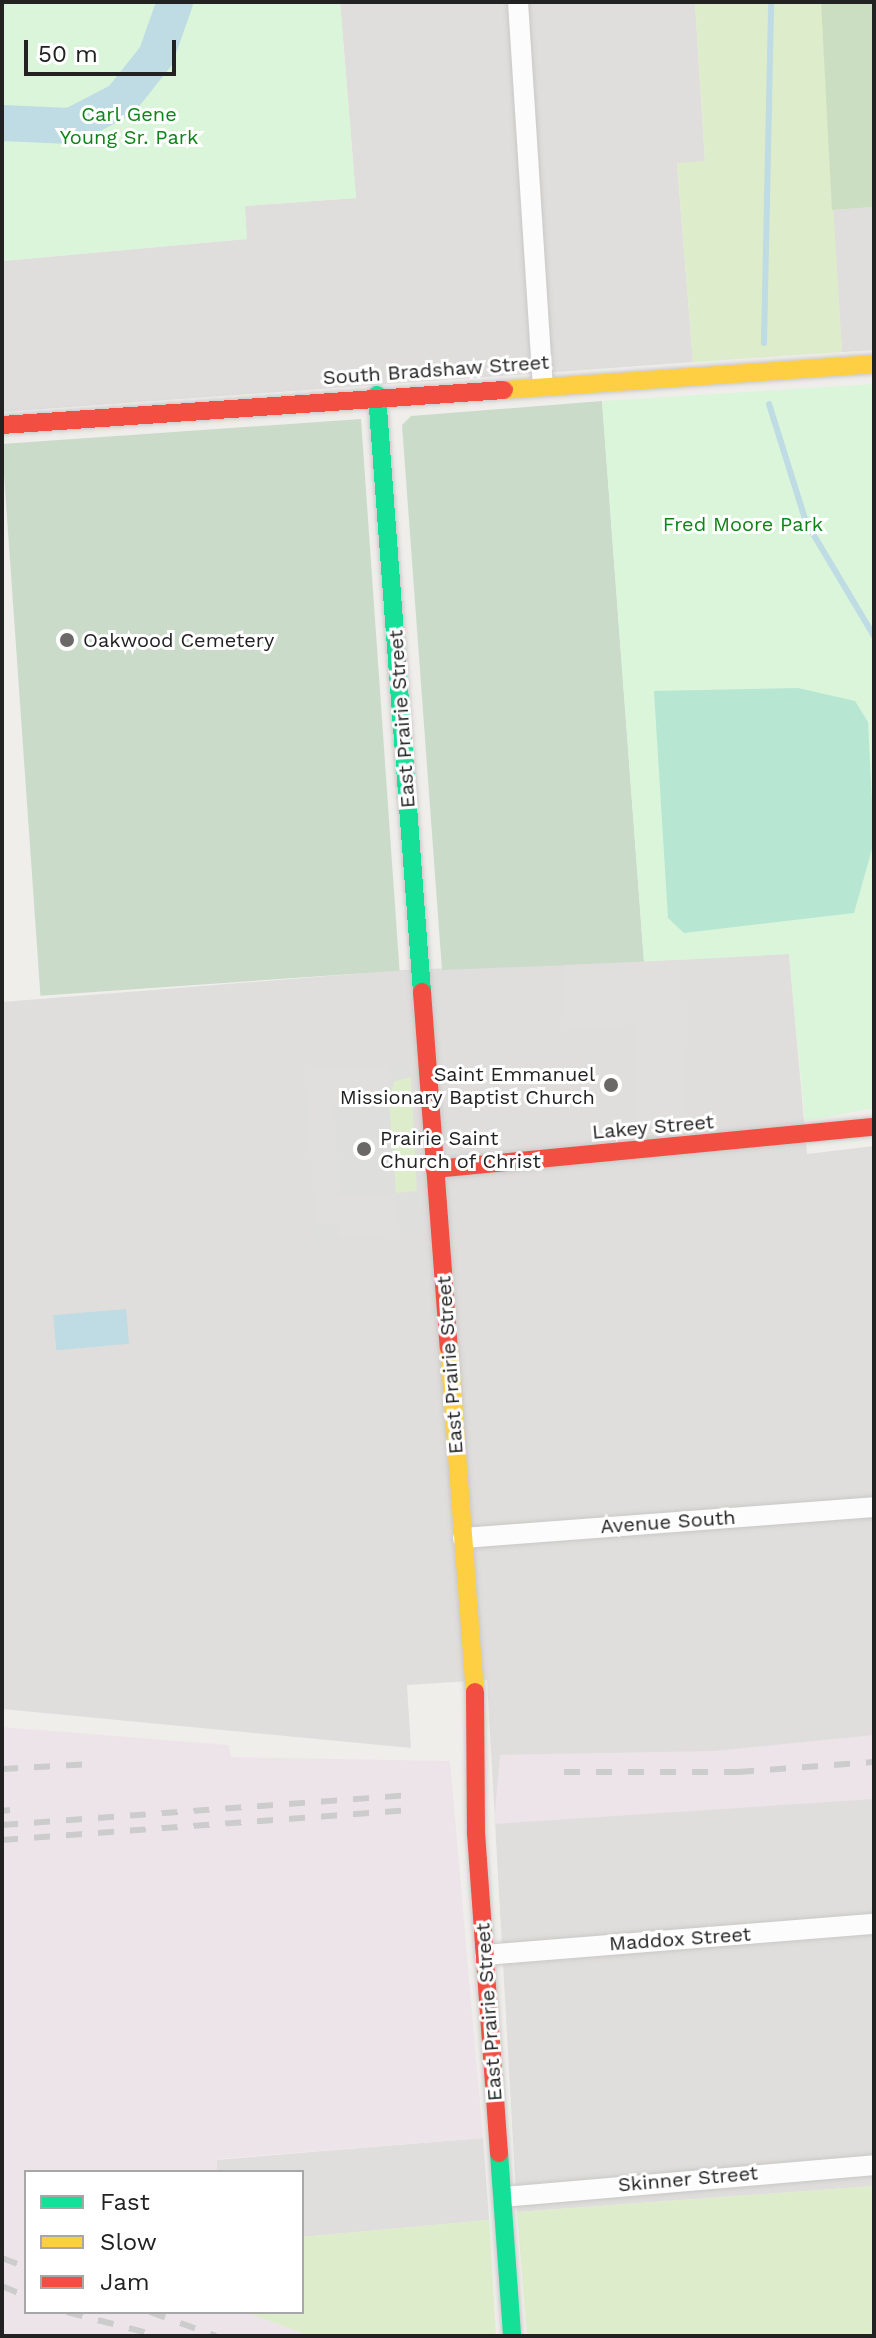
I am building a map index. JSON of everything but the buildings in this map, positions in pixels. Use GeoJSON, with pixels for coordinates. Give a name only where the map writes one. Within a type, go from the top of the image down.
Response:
{"type":"FeatureCollection","features":[{"type":"Feature","properties":{"kind":"street"},"geometry":{"type":"LineString","coordinates":[[518,2],[543,385]]}},
{"type":"Feature","properties":{"kind":"street","name":"South Bradshaw Street"},"geometry":{"type":"LineString","coordinates":[[2,425],[377,395],[874,364]]}},
{"type":"Feature","properties":{"kind":"street","name":"East Prairie Street"},"geometry":{"type":"LineString","coordinates":[[377,395],[463,1538],[485,1955],[512,2336]]}},
{"type":"Feature","properties":{"kind":"street","name":"Lakey Street"},"geometry":{"type":"LineString","coordinates":[[435,1169],[874,1127]]}},
{"type":"Feature","properties":{"kind":"street","name":"Avenue South"},"geometry":{"type":"LineString","coordinates":[[463,1538],[874,1507]]}},
{"type":"Feature","properties":{"kind":"street","name":"Maddox Street"},"geometry":{"type":"LineString","coordinates":[[485,1955],[874,1924]]}},
{"type":"Feature","properties":{"kind":"street","name":"Skinner Street"},"geometry":{"type":"LineString","coordinates":[[503,2197],[874,2165]]}},
{"type":"Feature","properties":{"kind":"shaded area"},"geometry":{"type":"Polygon","coordinates":[[[340,2],[695,2],[705,161],[677,164],[693,362],[2,412],[2,261],[246,239],[245,206],[356,198],[340,2]]]}},
{"type":"Feature","properties":{"kind":"shaded area"},"geometry":{"type":"Polygon","coordinates":[[[874,207],[874,350],[842,352],[832,210],[874,207]]]}},
{"type":"Feature","properties":{"kind":"shaded area"},"geometry":{"type":"Polygon","coordinates":[[[789,954],[807,1154],[874,1146],[874,2186],[517,2212],[487,1680],[407,1685],[411,1748],[2,1709],[2,1002],[404,970],[789,954]]]}},
{"type":"Feature","properties":{"kind":"shaded area"},"geometry":{"type":"Polygon","coordinates":[[[680,960],[683,1128],[638,1131],[634,1024],[567,1030],[564,965],[680,960]]]}},
{"type":"Feature","properties":{"kind":"shaded area"},"geometry":{"type":"Polygon","coordinates":[[[410,1063],[425,1231],[315,1241],[300,1073],[410,1063]]]}},
{"type":"Feature","properties":{"kind":"shaded area"},"geometry":{"type":"Polygon","coordinates":[[[390,1065],[392,1100],[334,1105],[340,1196],[396,1193],[399,1233],[340,1237],[338,1222],[316,1224],[304,1071],[390,1065]]]}},
{"type":"Feature","properties":{"kind":"shaded area"},"geometry":{"type":"Polygon","coordinates":[[[2,1727],[229,1745],[231,1757],[450,1761],[483,2138],[217,2159],[217,2170],[24,2170],[24,2314],[250,2314],[310,2336],[2,2336],[2,1727]]]}},
{"type":"Feature","properties":{"kind":"shaded area"},"geometry":{"type":"Polygon","coordinates":[[[874,1735],[874,1799],[494,1824],[500,1755],[714,1751],[874,1735]]]}},
{"type":"Feature","properties":{"kind":"shaded area"},"geometry":{"type":"Polygon","coordinates":[[[483,2138],[489,2220],[304,2237],[304,2170],[217,2170],[216,2160],[483,2138]]]}},
{"type":"Feature","properties":{"kind":"green space","name":"Carl Gene Young Sr. Park"},"geometry":{"type":"Polygon","coordinates":[[[2,2],[340,2],[356,198],[245,206],[247,239],[2,261],[2,2]]]}},
{"type":"Feature","properties":{"kind":"green space"},"geometry":{"type":"Polygon","coordinates":[[[695,2],[821,2],[842,352],[693,362],[677,163],[705,161],[695,2]]]}},
{"type":"Feature","properties":{"kind":"green space"},"geometry":{"type":"Polygon","coordinates":[[[821,2],[874,2],[874,207],[832,210],[821,2]]]}},
{"type":"Feature","properties":{"kind":"green space","name":"Fred Moore Park"},"geometry":{"type":"Polygon","coordinates":[[[874,384],[874,1108],[805,1121],[789,954],[644,962],[602,401],[874,384]]]}},
{"type":"Feature","properties":{"kind":"green space"},"geometry":{"type":"Polygon","coordinates":[[[602,401],[644,962],[442,970],[402,425],[411,416],[602,401]]]}},
{"type":"Feature","properties":{"kind":"green space","name":"Oakwood Cemetery"},"geometry":{"type":"Polygon","coordinates":[[[361,419],[400,971],[40,996],[2,444],[361,419]]]}},
{"type":"Feature","properties":{"kind":"green space"},"geometry":{"type":"Polygon","coordinates":[[[798,688],[855,701],[868,722],[874,842],[854,913],[684,933],[668,918],[654,691],[798,688]]]}},
{"type":"Feature","properties":{"kind":"green space"},"geometry":{"type":"Polygon","coordinates":[[[411,1077],[417,1191],[396,1193],[389,1101],[394,1081],[411,1077]]]}},
{"type":"Feature","properties":{"kind":"green space"},"geometry":{"type":"Polygon","coordinates":[[[874,2186],[874,2336],[527,2336],[517,2212],[874,2186]]]}},
{"type":"Feature","properties":{"kind":"green space"},"geometry":{"type":"Polygon","coordinates":[[[489,2220],[496,2336],[310,2336],[250,2314],[304,2314],[304,2237],[489,2220]]]}},
{"type":"Feature","properties":{"kind":"water"},"geometry":{"type":"Polygon","coordinates":[[[126,1309],[129,1344],[56,1350],[53,1315],[126,1309]]]}},
{"type":"Feature","properties":{"kind":"waterway"},"geometry":{"type":"LineString","coordinates":[[2,123],[71,126],[121,100],[156,56],[175,2]]}},
{"type":"Feature","properties":{"kind":"waterway"},"geometry":{"type":"LineString","coordinates":[[764,343],[771,2]]}},
{"type":"Feature","properties":{"kind":"waterway"},"geometry":{"type":"LineString","coordinates":[[769,404],[806,522],[874,636]]}},
{"type":"Feature","properties":{"kind":"railway"},"geometry":{"type":"LineString","coordinates":[[564,1772],[738,1772],[874,1762]]}},
{"type":"Feature","properties":{"kind":"railway"},"geometry":{"type":"LineString","coordinates":[[2,1769],[92,1764]]}},
{"type":"Feature","properties":{"kind":"railway"},"geometry":{"type":"LineString","coordinates":[[2,1825],[409,1795]]}},
{"type":"Feature","properties":{"kind":"railway"},"geometry":{"type":"LineString","coordinates":[[2,1811],[10,1810]]}},
{"type":"Feature","properties":{"kind":"railway"},"geometry":{"type":"LineString","coordinates":[[2,1840],[410,1810]]}},
{"type":"Feature","properties":{"kind":"railway"},"geometry":{"type":"LineString","coordinates":[[2,2258],[24,2266]]}},
{"type":"Feature","properties":{"kind":"railway"},"geometry":{"type":"LineString","coordinates":[[2,2286],[24,2295]]}},
{"type":"Feature","properties":{"kind":"railway"},"geometry":{"type":"LineString","coordinates":[[75,2314],[159,2336]]}},
{"type":"Feature","properties":{"kind":"railway"},"geometry":{"type":"LineString","coordinates":[[156,2314],[216,2336]]}},
{"type":"Feature","properties":{"kind":"traffic: fast"},"geometry":{"type":"LineString","coordinates":[[377,395],[422,992]]}},
{"type":"Feature","properties":{"kind":"traffic: fast"},"geometry":{"type":"LineString","coordinates":[[499,2153],[512,2336]]}},
{"type":"Feature","properties":{"kind":"traffic: slow"},"geometry":{"type":"LineString","coordinates":[[504,390],[874,364]]}},
{"type":"Feature","properties":{"kind":"traffic: slow"},"geometry":{"type":"LineString","coordinates":[[449,1348],[475,1692]]}},
{"type":"Feature","properties":{"kind":"traffic: jam"},"geometry":{"type":"LineString","coordinates":[[2,425],[504,390]]}},
{"type":"Feature","properties":{"kind":"traffic: jam"},"geometry":{"type":"LineString","coordinates":[[422,992],[449,1348]]}},
{"type":"Feature","properties":{"kind":"traffic: jam"},"geometry":{"type":"LineString","coordinates":[[435,1169],[874,1127]]}},
{"type":"Feature","properties":{"kind":"traffic: jam"},"geometry":{"type":"LineString","coordinates":[[475,1692],[476,1833],[499,2153]]}},
{"type":"Feature","properties":{"kind":"place","name":"Oakwood Cemetery"},"geometry":{"type":"Point","coordinates":[67,640]}},
{"type":"Feature","properties":{"kind":"place","name":"Saint Emmanuel Missionary Baptist Church"},"geometry":{"type":"Point","coordinates":[611,1085]}},
{"type":"Feature","properties":{"kind":"place","name":"Prairie Saint Church of Christ"},"geometry":{"type":"Point","coordinates":[364,1149]}}]}
